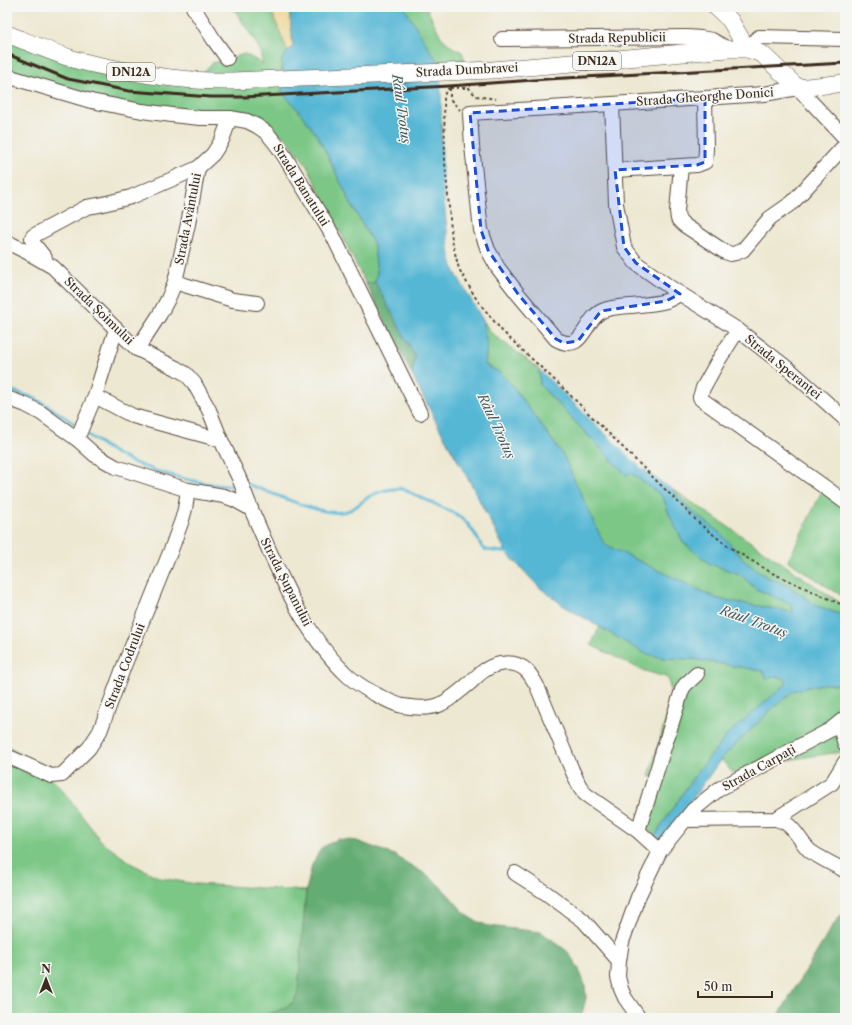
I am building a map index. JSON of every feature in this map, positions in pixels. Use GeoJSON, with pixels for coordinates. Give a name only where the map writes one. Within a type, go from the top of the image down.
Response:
{"type":"FeatureCollection","features":[{"type":"Feature","properties":{"kind":"main road"},"geometry":{"type":"LineString","coordinates":[[716,7],[730,20],[747,49]]}},
{"type":"Feature","properties":{"kind":"main road","name":"Strada Dumbravei"},"geometry":{"type":"LineString","coordinates":[[7,34],[71,58],[140,74],[206,82],[260,80],[448,80],[501,69],[728,49],[747,49],[762,54],[798,88]]}},
{"type":"Feature","properties":{"kind":"main road"},"geometry":{"type":"LineString","coordinates":[[798,88],[845,83]]}},
{"type":"Feature","properties":{"kind":"street"},"geometry":{"type":"LineString","coordinates":[[193,7],[227,58]]}},
{"type":"Feature","properties":{"kind":"street","name":"Strada Republicii"},"geometry":{"type":"LineString","coordinates":[[502,39],[687,37],[712,40],[728,49]]}},
{"type":"Feature","properties":{"kind":"street"},"geometry":{"type":"LineString","coordinates":[[747,49],[759,37],[845,39]]}},
{"type":"Feature","properties":{"kind":"street","name":"Strada Banatului"},"geometry":{"type":"LineString","coordinates":[[7,76],[91,101],[142,112],[200,118],[230,118],[247,121],[257,126],[271,138],[286,157],[333,236],[420,413]]}},
{"type":"Feature","properties":{"kind":"street","name":"Strada Gheorghe Donici"},"geometry":{"type":"LineString","coordinates":[[470,113],[513,109],[764,94],[798,88]]}},
{"type":"Feature","properties":{"kind":"street","name":"DN12A"},"geometry":{"type":"LineString","coordinates":[[798,88],[845,138]]}},
{"type":"Feature","properties":{"kind":"street"},"geometry":{"type":"LineString","coordinates":[[615,170],[697,165],[705,162],[706,149],[704,98]]}},
{"type":"Feature","properties":{"kind":"street"},"geometry":{"type":"LineString","coordinates":[[612,104],[616,204],[624,247],[636,263],[680,294],[738,330],[703,388],[700,396],[701,399],[845,502]]}},
{"type":"Feature","properties":{"kind":"street"},"geometry":{"type":"LineString","coordinates":[[470,113],[481,230],[488,250],[498,268],[556,339],[564,344],[571,344],[578,341],[594,318],[602,311],[666,301],[680,294]]}},
{"type":"Feature","properties":{"kind":"street","name":"Strada Avântului"},"geometry":{"type":"LineString","coordinates":[[137,349],[168,299],[175,282],[188,224],[198,168],[213,154],[222,140],[230,118]]}},
{"type":"Feature","properties":{"kind":"street"},"geometry":{"type":"LineString","coordinates":[[681,166],[677,211],[678,219],[684,225],[725,252],[731,254],[743,250],[770,218],[793,202],[845,145]]}},
{"type":"Feature","properties":{"kind":"street"},"geometry":{"type":"LineString","coordinates":[[53,267],[33,243],[33,236],[87,207],[131,197],[198,168]]}},
{"type":"Feature","properties":{"kind":"street","name":"Strada Șoimului"},"geometry":{"type":"LineString","coordinates":[[7,242],[53,267],[137,349],[186,374],[194,383],[209,410],[251,509]]}},
{"type":"Feature","properties":{"kind":"street","name":"Strada Avântului"},"geometry":{"type":"LineString","coordinates":[[175,282],[233,300],[257,302]]}},
{"type":"Feature","properties":{"kind":"street"},"geometry":{"type":"LineString","coordinates":[[77,439],[95,396],[116,329]]}},
{"type":"Feature","properties":{"kind":"street","name":"Strada Speranței"},"geometry":{"type":"LineString","coordinates":[[738,330],[791,371],[845,419]]}},
{"type":"Feature","properties":{"kind":"street"},"geometry":{"type":"LineString","coordinates":[[95,396],[133,416],[221,440]]}},
{"type":"Feature","properties":{"kind":"street"},"geometry":{"type":"LineString","coordinates":[[7,398],[26,405],[41,413],[77,439],[94,455],[116,468],[188,490],[224,496],[251,509]]}},
{"type":"Feature","properties":{"kind":"street","name":"Strada Codrului"},"geometry":{"type":"LineString","coordinates":[[7,756],[51,776],[62,774],[89,748],[96,739],[180,526],[188,490]]}},
{"type":"Feature","properties":{"kind":"street","name":"Strada Șupanului"},"geometry":{"type":"LineString","coordinates":[[251,509],[298,611],[328,654],[344,672],[363,687],[392,703],[417,708],[438,705],[446,701],[488,668],[502,664],[521,666],[535,682],[572,770],[585,794],[638,831],[660,851]]}},
{"type":"Feature","properties":{"kind":"street"},"geometry":{"type":"LineString","coordinates":[[638,831],[682,690],[685,685],[697,674]]}},
{"type":"Feature","properties":{"kind":"street","name":"Strada Carpați"},"geometry":{"type":"LineString","coordinates":[[660,851],[693,810],[719,790],[830,730],[842,721],[845,744]]}},
{"type":"Feature","properties":{"kind":"street"},"geometry":{"type":"LineString","coordinates":[[776,819],[832,783],[845,762]]}},
{"type":"Feature","properties":{"kind":"street"},"geometry":{"type":"LineString","coordinates":[[685,820],[776,819],[787,824],[793,829],[802,843],[810,851],[844,870]]}},
{"type":"Feature","properties":{"kind":"street"},"geometry":{"type":"LineString","coordinates":[[640,1018],[625,998],[621,989],[618,977],[618,961],[622,942],[638,897],[660,851]]}},
{"type":"Feature","properties":{"kind":"street"},"geometry":{"type":"LineString","coordinates":[[516,873],[546,892],[583,920],[618,961]]}},
{"type":"Feature","properties":{"kind":"path"},"geometry":{"type":"LineString","coordinates":[[448,80],[469,88],[476,96],[506,102],[513,109]]}},
{"type":"Feature","properties":{"kind":"path"},"geometry":{"type":"LineString","coordinates":[[448,80],[450,99],[461,111],[470,113]]}},
{"type":"Feature","properties":{"kind":"path"},"geometry":{"type":"LineString","coordinates":[[448,80],[447,90],[444,97],[444,155],[452,241],[458,269],[477,300],[502,331],[562,387],[701,525],[729,548],[772,573],[845,606]]}},
{"type":"Feature","properties":{"kind":"highlighted area"},"geometry":{"type":"Polygon","coordinates":[[[705,98],[705,162],[697,165],[615,170],[624,247],[636,263],[680,294],[666,301],[601,311],[578,341],[564,343],[556,339],[518,294],[488,250],[481,230],[470,113],[705,98]]]}},
{"type":"Feature","properties":{"kind":"green space"},"geometry":{"type":"Polygon","coordinates":[[[233,7],[246,7],[248,10],[250,7],[270,7],[288,52],[282,59],[282,92],[319,138],[351,204],[374,245],[377,273],[375,282],[366,284],[305,162],[285,137],[252,119],[206,121],[7,79],[7,39],[41,53],[200,76],[212,63],[245,54],[263,64],[258,46],[233,7]]]}},
{"type":"Feature","properties":{"kind":"green space"},"geometry":{"type":"Polygon","coordinates":[[[404,7],[426,7],[441,37],[452,47],[462,52],[466,64],[441,65],[429,49],[404,7]]]}},
{"type":"Feature","properties":{"kind":"green space"},"geometry":{"type":"Polygon","coordinates":[[[375,282],[415,356],[412,375],[366,284],[375,282]]]}},
{"type":"Feature","properties":{"kind":"green space"},"geometry":{"type":"Polygon","coordinates":[[[482,318],[490,332],[539,369],[540,385],[625,474],[631,473],[664,497],[669,514],[710,564],[740,574],[756,589],[791,604],[793,612],[718,599],[604,545],[563,455],[511,384],[499,372],[485,365],[487,345],[482,318]]]}},
{"type":"Feature","properties":{"kind":"green space"},"geometry":{"type":"Polygon","coordinates":[[[671,488],[845,606],[845,616],[817,606],[787,585],[765,576],[746,562],[720,533],[688,508],[671,488]]]}},
{"type":"Feature","properties":{"kind":"green space"},"geometry":{"type":"Polygon","coordinates":[[[822,491],[845,509],[845,598],[788,561],[822,491]]]}},
{"type":"Feature","properties":{"kind":"green space"},"geometry":{"type":"Polygon","coordinates":[[[600,626],[644,653],[663,658],[693,659],[763,671],[766,678],[777,677],[786,679],[786,685],[729,733],[693,778],[654,837],[646,826],[663,781],[649,776],[672,699],[668,678],[642,670],[591,645],[600,626]]]}},
{"type":"Feature","properties":{"kind":"green space"},"geometry":{"type":"Polygon","coordinates":[[[823,684],[845,684],[845,752],[775,763],[733,773],[721,759],[775,706],[795,690],[823,684]]]}},
{"type":"Feature","properties":{"kind":"green space"},"geometry":{"type":"Polygon","coordinates":[[[7,746],[15,750],[59,786],[102,842],[132,864],[160,878],[196,884],[306,891],[298,992],[294,1001],[285,1008],[260,1018],[7,1018],[7,746]]]}},
{"type":"Feature","properties":{"kind":"green space"},"geometry":{"type":"Polygon","coordinates":[[[338,839],[357,841],[394,855],[430,877],[472,919],[488,926],[541,932],[551,939],[567,951],[578,967],[585,985],[586,998],[581,1018],[260,1018],[285,1008],[294,1001],[298,992],[306,891],[312,865],[321,848],[338,839]]]}},
{"type":"Feature","properties":{"kind":"green space"},"geometry":{"type":"Polygon","coordinates":[[[845,912],[845,1018],[777,1018],[832,927],[839,917],[845,912]]]}},
{"type":"Feature","properties":{"kind":"sand"},"geometry":{"type":"Polygon","coordinates":[[[270,7],[289,7],[293,46],[288,52],[270,7]]]}},
{"type":"Feature","properties":{"kind":"water","name":"Râul Trotuș"},"geometry":{"type":"Polygon","coordinates":[[[289,7],[404,7],[429,49],[441,65],[442,144],[446,220],[450,253],[455,272],[482,318],[487,345],[485,365],[499,372],[511,384],[563,455],[604,544],[718,599],[793,612],[791,604],[756,589],[740,574],[710,564],[683,542],[669,514],[663,497],[631,473],[626,475],[540,385],[539,369],[640,467],[671,488],[688,508],[720,533],[746,562],[765,576],[787,585],[817,606],[845,616],[845,684],[823,684],[795,690],[775,706],[721,759],[660,844],[654,837],[693,778],[729,733],[786,684],[786,679],[777,677],[766,678],[763,671],[693,659],[663,658],[644,653],[564,606],[539,587],[506,552],[412,375],[415,356],[375,282],[377,273],[374,245],[351,204],[319,138],[282,92],[282,59],[293,46],[289,7]]]}},
{"type":"Feature","properties":{"kind":"pier"},"geometry":{"type":"Polygon","coordinates":[[[441,65],[443,65],[445,185],[452,253],[457,271],[485,323],[455,271],[450,253],[443,185],[441,65]]]}},
{"type":"Feature","properties":{"kind":"pier"},"geometry":{"type":"Polygon","coordinates":[[[539,367],[641,465],[672,486],[677,492],[640,467],[538,368],[539,367]]]}},
{"type":"Feature","properties":{"kind":"waterway"},"geometry":{"type":"LineString","coordinates":[[7,389],[36,399],[75,424]]}},
{"type":"Feature","properties":{"kind":"waterway"},"geometry":{"type":"LineString","coordinates":[[88,435],[110,450],[132,462],[153,470],[205,483],[231,486],[237,485]]}},
{"type":"Feature","properties":{"kind":"waterway"},"geometry":{"type":"LineString","coordinates":[[246,484],[311,508],[337,512],[351,510],[370,496],[378,493],[390,489],[403,489],[456,514],[467,523],[482,547],[486,550],[511,553]]}},
{"type":"Feature","properties":{"kind":"railway"},"geometry":{"type":"LineString","coordinates":[[7,54],[68,79],[129,91],[211,97],[244,97],[845,63]]}}]}
